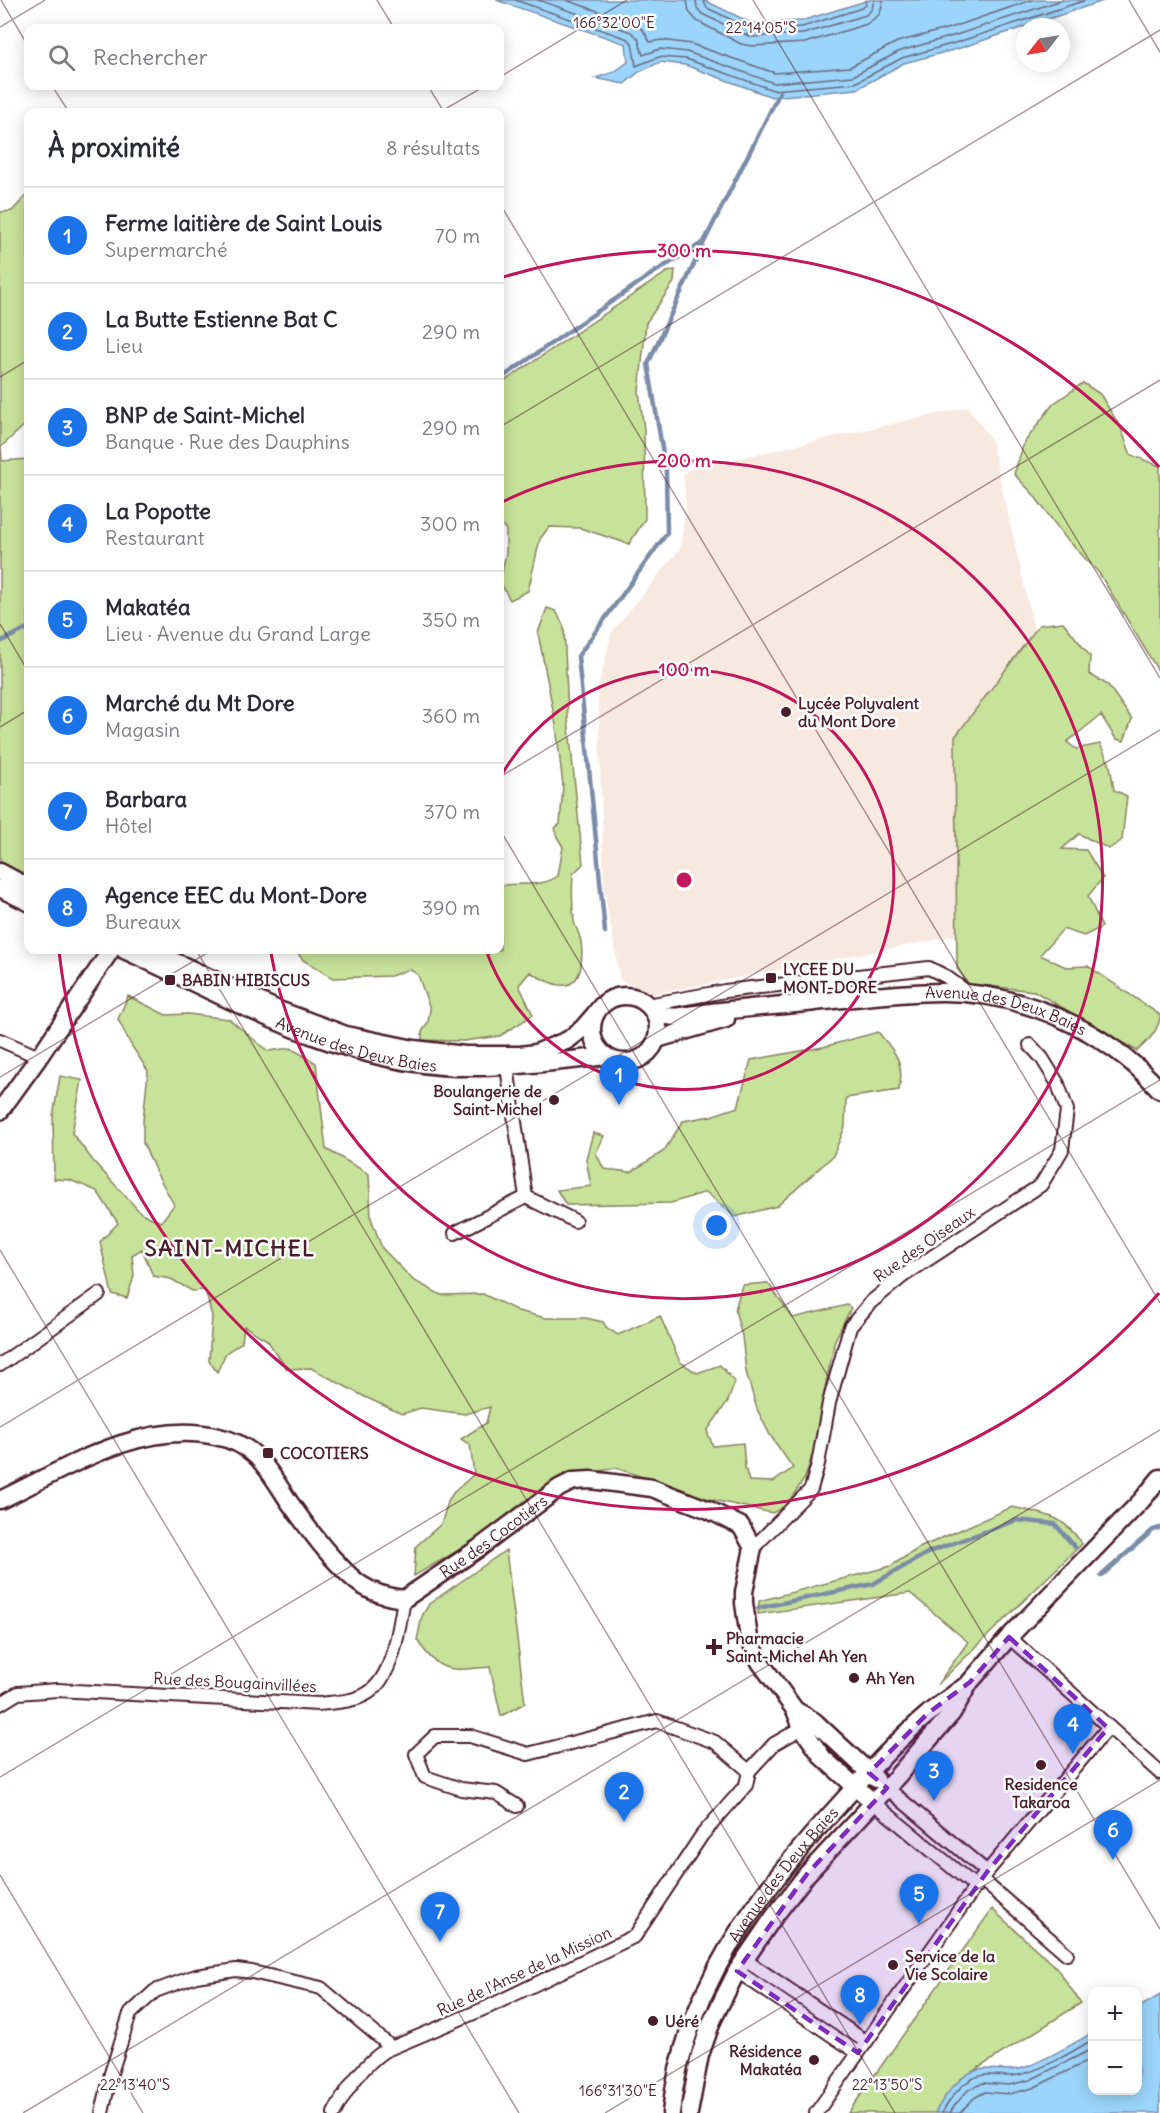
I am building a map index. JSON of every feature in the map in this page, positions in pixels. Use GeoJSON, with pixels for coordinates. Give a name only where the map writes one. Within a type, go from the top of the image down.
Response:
{"type":"FeatureCollection","features":[{"type":"Feature","properties":{"kind":"main road"},"geometry":{"type":"LineString","coordinates":[[0,872],[24,885]]}},
{"type":"Feature","properties":{"kind":"main road"},"geometry":{"type":"LineString","coordinates":[[0,888],[24,900]]}},
{"type":"Feature","properties":{"kind":"main road"},"geometry":{"type":"LineString","coordinates":[[0,1111],[108,954]]}},
{"type":"Feature","properties":{"kind":"main road","name":"Avenue des Deux Baies"},"geometry":{"type":"LineString","coordinates":[[132,954],[291,1028],[344,1047],[424,1063],[454,1066],[507,1067],[606,1056],[615,1061],[635,1061],[645,1056],[657,1039],[688,1029],[746,1014],[830,1001]]}},
{"type":"Feature","properties":{"kind":"main road","name":"Avenue des Deux Baies"},"geometry":{"type":"LineString","coordinates":[[157,954],[276,1010],[346,1035],[414,1049],[465,1055],[519,1056],[536,1053],[568,1040],[584,1028],[602,1005],[620,997],[639,999],[651,1009],[675,1017],[908,992],[971,994],[1005,999],[1029,1006],[1080,1028],[1104,1042],[1149,1077],[1160,1090]]}},
{"type":"Feature","properties":{"kind":"main road"},"geometry":{"type":"LineString","coordinates":[[651,1009],[658,1031],[657,1039]]}},
{"type":"Feature","properties":{"kind":"main road"},"geometry":{"type":"LineString","coordinates":[[596,1013],[592,1032],[594,1041],[606,1056]]}},
{"type":"Feature","properties":{"kind":"main road"},"geometry":{"type":"LineString","coordinates":[[0,1500],[115,1446],[167,1433],[196,1432],[211,1435],[245,1446],[261,1460],[322,1546],[353,1580],[375,1593],[404,1599]]}},
{"type":"Feature","properties":{"kind":"main road","name":"Avenue des Deux Baies"},"geometry":{"type":"LineString","coordinates":[[671,2113],[679,2065],[691,2025],[712,1976],[731,1942],[778,1875],[855,1787],[927,1714],[969,1682],[1009,1636],[1142,1500],[1160,1478]]}},
{"type":"Feature","properties":{"kind":"main road","name":"Rue des Cocotiers"},"geometry":{"type":"LineString","coordinates":[[404,1599],[479,1548],[540,1501],[573,1481],[596,1480],[652,1488],[725,1516],[741,1526],[753,1548]]}},
{"type":"Feature","properties":{"kind":"main road"},"geometry":{"type":"LineString","coordinates":[[753,1548],[744,1592],[749,1638],[760,1662],[795,1710],[802,1728],[823,1758],[874,1803]]}},
{"type":"Feature","properties":{"kind":"main road","name":"Avenue des Deux Baies"},"geometry":{"type":"LineString","coordinates":[[689,2113],[700,2055],[712,2021],[741,1966],[807,1874],[874,1803],[952,1713],[969,1682]]}},
{"type":"Feature","properties":{"kind":"main road"},"geometry":{"type":"LineString","coordinates":[[795,1710],[813,1721],[887,1788]]}},
{"type":"Feature","properties":{"kind":"street"},"geometry":{"type":"LineString","coordinates":[[651,1009],[725,991],[929,968],[971,994]]}},
{"type":"Feature","properties":{"kind":"street"},"geometry":{"type":"LineString","coordinates":[[0,1040],[39,1057]]}},
{"type":"Feature","properties":{"kind":"street","name":"Rue des Oiseaux"},"geometry":{"type":"LineString","coordinates":[[753,1548],[811,1489],[829,1403],[850,1327],[872,1302],[903,1275],[1041,1185],[1062,1150],[1067,1110],[1059,1084],[1042,1058],[1030,1045]]}},
{"type":"Feature","properties":{"kind":"street"},"geometry":{"type":"LineString","coordinates":[[507,1067],[526,1197]]}},
{"type":"Feature","properties":{"kind":"street"},"geometry":{"type":"LineString","coordinates":[[526,1197],[575,1221]]}},
{"type":"Feature","properties":{"kind":"street"},"geometry":{"type":"LineString","coordinates":[[455,1233],[526,1197]]}},
{"type":"Feature","properties":{"kind":"street"},"geometry":{"type":"LineString","coordinates":[[0,1365],[99,1294]]}},
{"type":"Feature","properties":{"kind":"street","name":"Rue des Bougainvillées"},"geometry":{"type":"LineString","coordinates":[[0,1704],[18,1693],[57,1690],[319,1704],[352,1700],[368,1693],[381,1678],[393,1652],[404,1599]]}},
{"type":"Feature","properties":{"kind":"street"},"geometry":{"type":"LineString","coordinates":[[1009,1636],[1160,1773]]}},
{"type":"Feature","properties":{"kind":"street"},"geometry":{"type":"LineString","coordinates":[[517,1806],[496,1794],[461,1789],[425,1777],[416,1754],[435,1736],[470,1736],[528,1754],[657,1721],[715,1742],[749,1772]]}},
{"type":"Feature","properties":{"kind":"street","name":"Rue de l'Anse de la Mission"},"geometry":{"type":"LineString","coordinates":[[334,2113],[345,2093],[362,2071],[375,2057],[391,2047],[477,2012],[635,1936],[702,1835],[746,1785],[749,1772],[774,1744],[802,1728]]}},
{"type":"Feature","properties":{"kind":"street"},"geometry":{"type":"LineString","coordinates":[[816,2113],[981,1879],[1108,1728]]}},
{"type":"Feature","properties":{"kind":"street"},"geometry":{"type":"LineString","coordinates":[[887,1788],[981,1879],[1067,1954]]}},
{"type":"Feature","properties":{"kind":"street"},"geometry":{"type":"LineString","coordinates":[[874,1803],[981,1879]]}},
{"type":"Feature","properties":{"kind":"street"},"geometry":{"type":"LineString","coordinates":[[741,1966],[865,2041]]}},
{"type":"Feature","properties":{"kind":"street"},"geometry":{"type":"LineString","coordinates":[[741,1966],[858,2053]]}},
{"type":"Feature","properties":{"kind":"street"},"geometry":{"type":"LineString","coordinates":[[102,2113],[111,2073],[130,2014],[155,1991],[196,1976],[236,1970],[321,1988],[391,2047]]}},
{"type":"Feature","properties":{"kind":"highlighted area"},"geometry":{"type":"Polygon","coordinates":[[[1009,1637],[1108,1728],[987,1872],[858,2053],[737,1971],[807,1874],[887,1788],[869,1773],[927,1714],[970,1682],[1009,1637]]]}},
{"type":"Feature","properties":{"kind":"shaded area","name":"Lycée Polyvalent du Mont Dore"},"geometry":{"type":"Polygon","coordinates":[[[968,407],[991,439],[1034,629],[955,737],[956,936],[653,994],[620,980],[604,887],[598,688],[612,632],[680,549],[686,508],[683,474],[690,469],[968,407]]]}},
{"type":"Feature","properties":{"kind":"green space"},"geometry":{"type":"Polygon","coordinates":[[[24,198],[24,426],[1,447],[2,461],[24,459],[24,876],[0,863],[0,212],[12,211],[24,198]]]}},
{"type":"Feature","properties":{"kind":"green space"},"geometry":{"type":"Polygon","coordinates":[[[675,270],[674,282],[646,323],[639,392],[644,429],[645,519],[629,544],[580,528],[549,527],[540,539],[528,591],[510,600],[504,589],[506,530],[504,528],[504,381],[667,272],[675,270]]]}},
{"type":"Feature","properties":{"kind":"green space"},"geometry":{"type":"Polygon","coordinates":[[[1083,383],[1100,394],[1121,428],[1131,455],[1160,466],[1160,674],[1099,573],[1064,536],[1033,494],[1014,474],[1024,443],[1053,404],[1083,383]]]}},
{"type":"Feature","properties":{"kind":"green space"},"geometry":{"type":"Polygon","coordinates":[[[547,608],[556,611],[564,627],[568,718],[583,864],[573,874],[572,885],[574,921],[582,945],[581,966],[578,976],[567,985],[552,983],[530,972],[519,985],[533,1015],[500,1036],[464,1041],[422,1040],[422,1032],[428,1022],[430,1009],[418,975],[409,969],[391,976],[333,978],[303,960],[298,954],[504,954],[504,885],[537,884],[558,876],[563,847],[555,828],[560,824],[563,786],[556,725],[538,633],[547,608]]]}},
{"type":"Feature","properties":{"kind":"green space"},"geometry":{"type":"Polygon","coordinates":[[[1063,622],[1090,656],[1089,674],[1108,685],[1132,719],[1124,741],[1116,739],[1101,715],[1067,742],[1076,749],[1100,744],[1110,765],[1114,790],[1127,796],[1122,840],[1109,849],[1079,834],[1062,849],[1086,850],[1103,878],[1088,896],[1102,927],[1084,936],[1063,929],[1040,955],[1066,967],[1088,966],[1160,1015],[1155,1031],[1137,1051],[1034,991],[969,984],[957,969],[955,737],[1039,625],[1063,622]]]}},
{"type":"Feature","properties":{"kind":"green space"},"geometry":{"type":"Polygon","coordinates":[[[128,996],[166,1015],[188,1014],[229,1019],[268,1051],[291,1048],[316,1063],[326,1149],[369,1174],[371,1218],[382,1248],[413,1280],[441,1295],[483,1294],[518,1311],[546,1318],[586,1318],[603,1322],[607,1328],[618,1335],[660,1316],[680,1362],[697,1373],[720,1365],[735,1382],[728,1401],[707,1431],[713,1446],[743,1443],[745,1468],[749,1481],[773,1482],[793,1468],[770,1435],[757,1409],[746,1372],[742,1336],[735,1310],[742,1285],[768,1283],[793,1318],[847,1305],[851,1308],[835,1340],[824,1392],[818,1437],[805,1478],[785,1507],[772,1513],[709,1499],[616,1468],[557,1479],[471,1543],[414,1576],[416,1546],[441,1524],[449,1499],[474,1474],[470,1445],[461,1439],[486,1423],[490,1407],[465,1414],[421,1408],[402,1414],[311,1368],[287,1369],[267,1340],[244,1326],[242,1342],[226,1353],[217,1372],[209,1361],[212,1316],[205,1290],[192,1291],[171,1279],[153,1276],[142,1249],[132,1255],[134,1276],[127,1298],[112,1294],[100,1242],[118,1223],[97,1191],[70,1180],[54,1179],[53,1116],[60,1076],[82,1080],[72,1133],[94,1162],[141,1213],[161,1222],[174,1205],[143,1143],[148,1071],[118,1019],[128,996]]]}},
{"type":"Feature","properties":{"kind":"green space"},"geometry":{"type":"Polygon","coordinates":[[[878,1032],[898,1058],[901,1072],[899,1090],[846,1098],[845,1127],[833,1156],[777,1206],[735,1217],[706,1192],[671,1203],[566,1205],[557,1190],[591,1186],[586,1159],[593,1133],[604,1136],[596,1153],[604,1169],[631,1172],[664,1151],[683,1121],[711,1116],[738,1107],[751,1060],[823,1047],[878,1032]]]}},
{"type":"Feature","properties":{"kind":"green space"},"geometry":{"type":"Polygon","coordinates":[[[1012,1507],[1043,1514],[1060,1521],[1075,1534],[1082,1544],[937,1685],[968,1642],[910,1593],[758,1614],[759,1601],[891,1566],[919,1548],[1012,1507]]]}},
{"type":"Feature","properties":{"kind":"green space"},"geometry":{"type":"Polygon","coordinates":[[[506,1550],[525,1703],[501,1716],[490,1667],[448,1668],[433,1660],[417,1640],[422,1616],[429,1604],[506,1550]]]}},
{"type":"Feature","properties":{"kind":"green space"},"geometry":{"type":"Polygon","coordinates":[[[992,1909],[1056,1967],[1081,2003],[961,2079],[962,2113],[848,2113],[992,1909]]]}},
{"type":"Feature","properties":{"kind":"water"},"geometry":{"type":"Polygon","coordinates":[[[496,0],[704,0],[751,23],[801,21],[869,0],[1106,0],[1051,18],[1016,18],[1016,30],[904,63],[857,89],[772,97],[685,65],[660,62],[639,72],[624,84],[595,78],[614,72],[628,62],[626,44],[496,0]]]}},
{"type":"Feature","properties":{"kind":"water"},"geometry":{"type":"Polygon","coordinates":[[[1160,1995],[1160,2113],[935,2113],[949,2092],[969,2073],[985,2069],[1021,2069],[1088,2035],[1088,2095],[1142,2095],[1142,2006],[1160,1995]]]}},
{"type":"Feature","properties":{"kind":"waterway"},"geometry":{"type":"LineString","coordinates":[[504,376],[653,273],[704,242],[780,92]]}},
{"type":"Feature","properties":{"kind":"waterway"},"geometry":{"type":"LineString","coordinates":[[605,932],[578,656],[667,533],[666,472],[648,364],[704,242]]}},
{"type":"Feature","properties":{"kind":"waterway"},"geometry":{"type":"LineString","coordinates":[[0,642],[24,630]]}},
{"type":"Feature","properties":{"kind":"waterway"},"geometry":{"type":"LineString","coordinates":[[758,1608],[873,1584],[929,1552],[1017,1520],[1055,1524],[1075,1547]]}},
{"type":"Feature","properties":{"kind":"waterway"},"geometry":{"type":"LineString","coordinates":[[1101,1576],[1153,1530],[1160,1528]]}},
{"type":"Feature","properties":{"kind":"place","name":"Lycée Polyvalent du Mont Dore"},"geometry":{"type":"Point","coordinates":[786,712]}},
{"type":"Feature","properties":{"kind":"place","name":"LYCEE DU MONT-DORE"},"geometry":{"type":"Point","coordinates":[771,978]}},
{"type":"Feature","properties":{"kind":"place","name":"BABIN HIBISCUS"},"geometry":{"type":"Point","coordinates":[170,980]}},
{"type":"Feature","properties":{"kind":"place","name":"Boulangerie de Saint-Michel"},"geometry":{"type":"Point","coordinates":[554,1100]}},
{"type":"Feature","properties":{"kind":"place","name":"Ferme laitière de Saint Louis"},"geometry":{"type":"Point","coordinates":[619,1105]}},
{"type":"Feature","properties":{"kind":"place","name":"COCOTIERS"},"geometry":{"type":"Point","coordinates":[268,1453]}},
{"type":"Feature","properties":{"kind":"place","name":"Pharmacie Saint-Michel Ah Yen"},"geometry":{"type":"Point","coordinates":[714,1647]}},
{"type":"Feature","properties":{"kind":"place","name":"Ah Yen"},"geometry":{"type":"Point","coordinates":[854,1678]}},
{"type":"Feature","properties":{"kind":"place","name":"La Popotte"},"geometry":{"type":"Point","coordinates":[1073,1754]}},
{"type":"Feature","properties":{"kind":"place","name":"Residence Takaroa"},"geometry":{"type":"Point","coordinates":[1041,1765]}},
{"type":"Feature","properties":{"kind":"place","name":"BNP de Saint-Michel"},"geometry":{"type":"Point","coordinates":[934,1801]}},
{"type":"Feature","properties":{"kind":"place","name":"La Butte Estienne Bat C"},"geometry":{"type":"Point","coordinates":[624,1822]}},
{"type":"Feature","properties":{"kind":"place","name":"Marché du Mt Dore"},"geometry":{"type":"Point","coordinates":[1113,1860]}},
{"type":"Feature","properties":{"kind":"place","name":"Makatéa"},"geometry":{"type":"Point","coordinates":[919,1924]}},
{"type":"Feature","properties":{"kind":"place","name":"Barbara"},"geometry":{"type":"Point","coordinates":[440,1942]}},
{"type":"Feature","properties":{"kind":"place","name":"Service de la Vie Scolaire"},"geometry":{"type":"Point","coordinates":[893,1965]}},
{"type":"Feature","properties":{"kind":"place","name":"Uéré"},"geometry":{"type":"Point","coordinates":[653,2021]}},
{"type":"Feature","properties":{"kind":"place","name":"Agence EEC du Mont-Dore"},"geometry":{"type":"Point","coordinates":[860,2025]}},
{"type":"Feature","properties":{"kind":"place","name":"Résidence Makatéa"},"geometry":{"type":"Point","coordinates":[814,2060]}},
{"type":"Feature","properties":{"kind":"district","name":"SAINT-MICHEL"},"geometry":{"type":"Point","coordinates":[230,1248]}}]}
